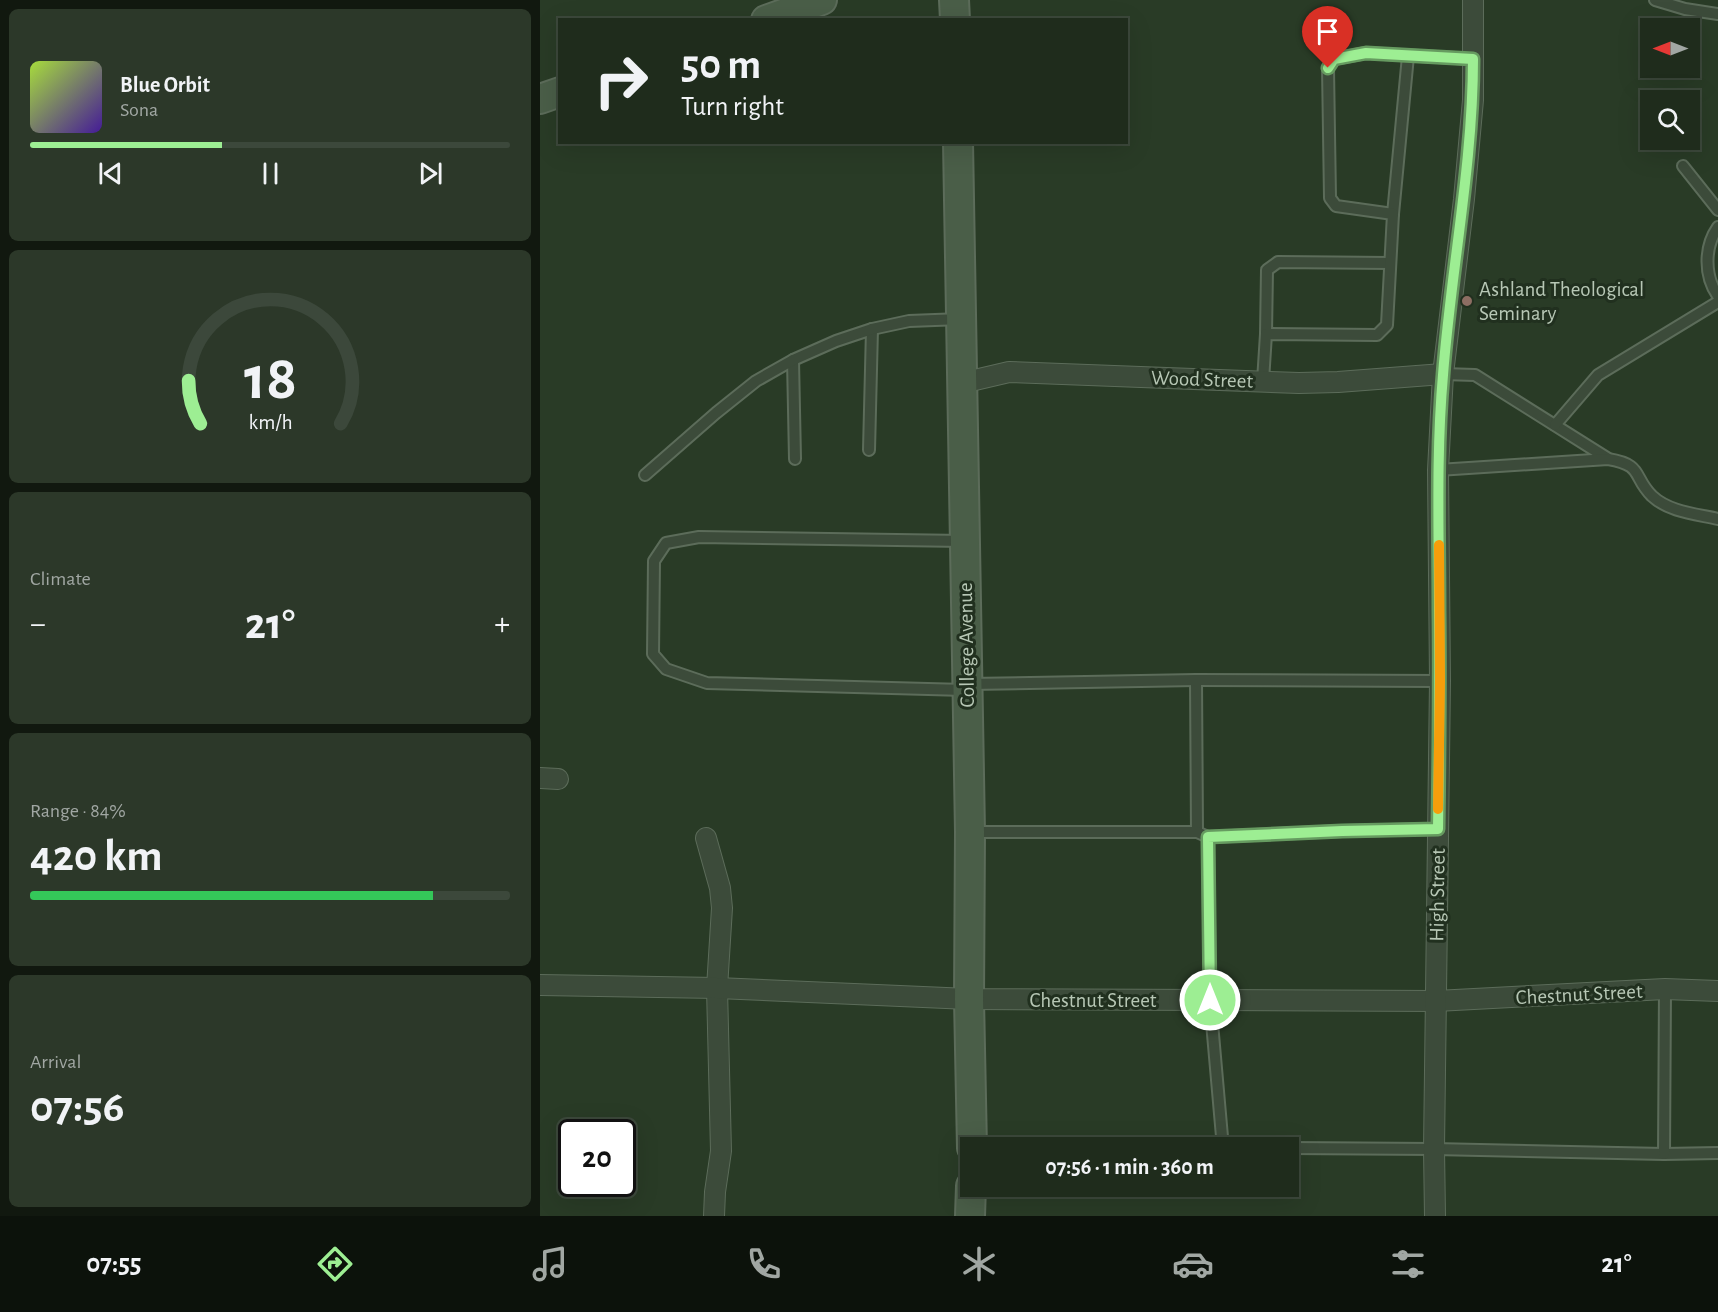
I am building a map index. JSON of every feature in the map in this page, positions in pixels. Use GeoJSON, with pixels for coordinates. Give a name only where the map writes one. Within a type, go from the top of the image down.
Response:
{"type":"FeatureCollection","features":[{"type":"Feature","properties":{"kind":"street"},"geometry":{"type":"LineString","coordinates":[[772,18],[821,0]]}},
{"type":"Feature","properties":{"kind":"street"},"geometry":{"type":"LineString","coordinates":[[954,0],[955,18]]}},
{"type":"Feature","properties":{"kind":"street","name":"High Street"},"geometry":{"type":"LineString","coordinates":[[1435,1216],[1440,681],[1438,470],[1443,374],[1464,199],[1473,100],[1473,0]]}},
{"type":"Feature","properties":{"kind":"street"},"geometry":{"type":"LineString","coordinates":[[540,99],[558,93]]}},
{"type":"Feature","properties":{"kind":"street","name":"College Avenue"},"geometry":{"type":"LineString","coordinates":[[958,144],[970,832],[969,999],[972,1137]]}},
{"type":"Feature","properties":{"kind":"street","name":"Wood Street"},"geometry":{"type":"LineString","coordinates":[[962,383],[1009,372],[1338,382],[1443,374]]}},
{"type":"Feature","properties":{"kind":"street"},"geometry":{"type":"LineString","coordinates":[[706,838],[720,888],[722,908],[717,988],[721,1151],[714,1216]]}},
{"type":"Feature","properties":{"kind":"street","name":"Chestnut Street"},"geometry":{"type":"LineString","coordinates":[[540,985],[717,988],[969,999],[1436,1001],[1665,989],[1718,990]]}},
{"type":"Feature","properties":{"kind":"street"},"geometry":{"type":"LineString","coordinates":[[970,1216],[971,1197]]}},
{"type":"Feature","properties":{"kind":"lane"},"geometry":{"type":"LineString","coordinates":[[1655,0],[1685,9],[1718,14]]}},
{"type":"Feature","properties":{"kind":"lane"},"geometry":{"type":"LineString","coordinates":[[1393,214],[1336,206],[1330,198],[1328,68],[1334,59],[1366,53],[1473,59]]}},
{"type":"Feature","properties":{"kind":"lane"},"geometry":{"type":"LineString","coordinates":[[1266,334],[1377,335],[1387,325],[1393,214],[1408,56]]}},
{"type":"Feature","properties":{"kind":"lane"},"geometry":{"type":"LineString","coordinates":[[1683,166],[1718,210]]}},
{"type":"Feature","properties":{"kind":"lane"},"geometry":{"type":"LineString","coordinates":[[1718,227],[1713,235],[1707,259],[1708,275],[1718,296]]}},
{"type":"Feature","properties":{"kind":"lane"},"geometry":{"type":"LineString","coordinates":[[1263,381],[1267,270],[1278,262],[1390,263]]}},
{"type":"Feature","properties":{"kind":"lane"},"geometry":{"type":"LineString","coordinates":[[1555,425],[1598,375],[1718,302]]}},
{"type":"Feature","properties":{"kind":"lane"},"geometry":{"type":"LineString","coordinates":[[645,476],[756,381],[793,360],[872,329],[909,321],[962,319]]}},
{"type":"Feature","properties":{"kind":"lane"},"geometry":{"type":"LineString","coordinates":[[869,450],[872,329]]}},
{"type":"Feature","properties":{"kind":"lane"},"geometry":{"type":"LineString","coordinates":[[793,360],[795,459]]}},
{"type":"Feature","properties":{"kind":"lane"},"geometry":{"type":"LineString","coordinates":[[1443,374],[1475,375],[1608,459]]}},
{"type":"Feature","properties":{"kind":"lane"},"geometry":{"type":"LineString","coordinates":[[1438,470],[1608,459],[1621,461],[1635,469],[1652,496],[1663,503],[1689,514],[1718,519]]}},
{"type":"Feature","properties":{"kind":"lane"},"geometry":{"type":"LineString","coordinates":[[965,541],[699,537],[666,543],[654,561],[653,654],[666,669],[707,683],[967,687],[1196,680],[1440,681]]}},
{"type":"Feature","properties":{"kind":"lane"},"geometry":{"type":"LineString","coordinates":[[1196,680],[1197,832]]}},
{"type":"Feature","properties":{"kind":"lane"},"geometry":{"type":"LineString","coordinates":[[970,832],[1197,832],[1208,837],[1438,829]]}},
{"type":"Feature","properties":{"kind":"lane"},"geometry":{"type":"LineString","coordinates":[[1208,837],[1210,1000],[1222,1137]]}},
{"type":"Feature","properties":{"kind":"lane"},"geometry":{"type":"LineString","coordinates":[[1664,1154],[1665,989]]}},
{"type":"Feature","properties":{"kind":"lane"},"geometry":{"type":"LineString","coordinates":[[1299,1148],[1718,1153]]}},
{"type":"Feature","properties":{"kind":"slow traffic"},"geometry":{"type":"LineString","coordinates":[[1438,809],[1439,545]]}},
{"type":"Feature","properties":{"kind":"place","name":"Ashland Theological Seminary"},"geometry":{"type":"Point","coordinates":[1467,301]}},
{"type":"Feature","properties":{"kind":"route"},"geometry":{"type":"LineString","coordinates":[[1210,1000],[1208,837],[1438,829],[1440,681],[1438,470],[1443,374],[1464,199],[1473,100],[1473,59],[1366,53],[1334,59],[1328,68]]}}]}
